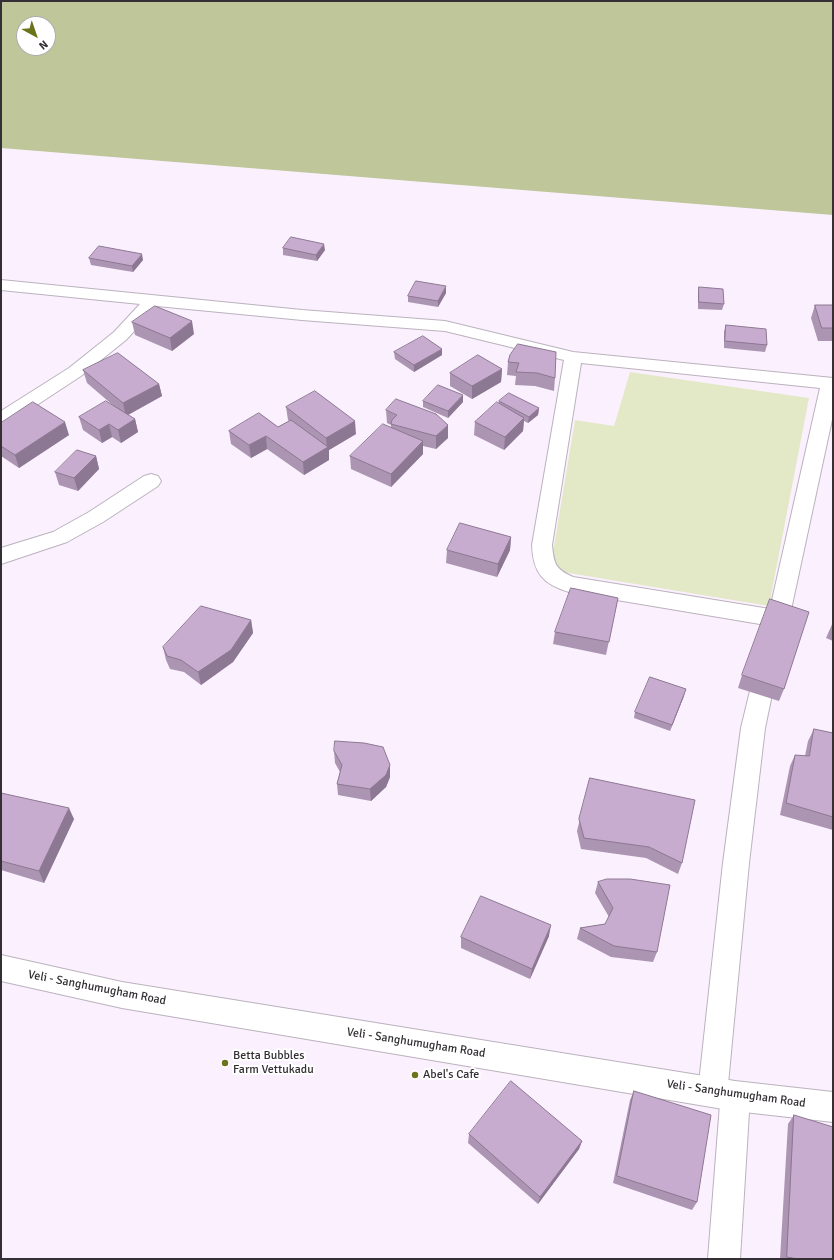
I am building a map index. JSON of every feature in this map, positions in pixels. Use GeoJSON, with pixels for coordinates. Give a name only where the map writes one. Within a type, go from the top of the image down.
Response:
{"type":"FeatureCollection","features":[{"type":"Feature","properties":{"kind":"street"},"geometry":{"type":"LineString","coordinates":[[1,285],[445,326],[573,357],[831,384],[754,728],[736,863],[724,1094],[724,1259]]}},
{"type":"Feature","properties":{"kind":"street"},"geometry":{"type":"LineString","coordinates":[[1,420],[74,372],[120,336],[153,300]]}},
{"type":"Feature","properties":{"kind":"street"},"geometry":{"type":"LineString","coordinates":[[573,357],[542,545],[543,562],[549,572],[556,578],[569,584],[778,619]]}},
{"type":"Feature","properties":{"kind":"street"},"geometry":{"type":"LineString","coordinates":[[1,556],[60,537],[96,517],[151,480]]}},
{"type":"Feature","properties":{"kind":"street","name":"Veli - Sanghumugham Road"},"geometry":{"type":"LineString","coordinates":[[1,968],[122,995],[724,1094],[833,1107]]}},
{"type":"Feature","properties":{"kind":"shaded area"},"geometry":{"type":"Polygon","coordinates":[[[1,1],[833,1],[833,215],[1,148],[1,1]]]}},
{"type":"Feature","properties":{"kind":"shaded area"},"geometry":{"type":"Polygon","coordinates":[[[630,372],[809,398],[769,606],[550,570],[575,420],[614,426],[630,372]]]}},
{"type":"Feature","properties":{"kind":"building"},"geometry":{"type":"Polygon","coordinates":[[[291,237],[324,244],[316,255],[283,248],[291,237]]]}},
{"type":"Feature","properties":{"kind":"building"},"geometry":{"type":"Polygon","coordinates":[[[99,246],[142,254],[132,266],[89,258],[99,246]]]}},
{"type":"Feature","properties":{"kind":"building"},"geometry":{"type":"Polygon","coordinates":[[[416,281],[446,286],[438,301],[408,296],[416,281]]]}},
{"type":"Feature","properties":{"kind":"building"},"geometry":{"type":"Polygon","coordinates":[[[699,287],[723,289],[724,304],[699,302],[699,287]]]}},
{"type":"Feature","properties":{"kind":"building"},"geometry":{"type":"Polygon","coordinates":[[[815,305],[833,305],[833,328],[822,328],[815,305]]]}},
{"type":"Feature","properties":{"kind":"building"},"geometry":{"type":"Polygon","coordinates":[[[155,306],[192,321],[170,338],[132,322],[155,306]]]}},
{"type":"Feature","properties":{"kind":"building"},"geometry":{"type":"Polygon","coordinates":[[[726,325],[766,329],[767,345],[725,341],[726,325]]]}},
{"type":"Feature","properties":{"kind":"building"},"geometry":{"type":"Polygon","coordinates":[[[423,336],[442,349],[414,365],[394,352],[423,336]]]}},
{"type":"Feature","properties":{"kind":"building"},"geometry":{"type":"Polygon","coordinates":[[[518,344],[556,352],[555,378],[537,373],[516,372],[519,363],[508,362],[510,355],[518,344]]]}},
{"type":"Feature","properties":{"kind":"building"},"geometry":{"type":"Polygon","coordinates":[[[118,353],[159,384],[123,403],[83,370],[118,353]]]}},
{"type":"Feature","properties":{"kind":"building"},"geometry":{"type":"Polygon","coordinates":[[[478,355],[502,369],[472,386],[450,373],[478,355]]]}},
{"type":"Feature","properties":{"kind":"building"},"geometry":{"type":"Polygon","coordinates":[[[438,385],[463,395],[448,411],[423,401],[438,385]]]}},
{"type":"Feature","properties":{"kind":"building"},"geometry":{"type":"Polygon","coordinates":[[[315,391],[355,421],[326,438],[286,407],[315,391]]]}},
{"type":"Feature","properties":{"kind":"building"},"geometry":{"type":"Polygon","coordinates":[[[509,393],[539,408],[529,417],[499,401],[509,393]]]}},
{"type":"Feature","properties":{"kind":"building"},"geometry":{"type":"Polygon","coordinates":[[[396,399],[436,414],[448,425],[436,436],[391,424],[392,420],[397,415],[386,410],[396,399]]]}},
{"type":"Feature","properties":{"kind":"building"},"geometry":{"type":"Polygon","coordinates":[[[106,401],[135,419],[118,430],[109,424],[99,430],[79,417],[106,401]]]}},
{"type":"Feature","properties":{"kind":"building"},"geometry":{"type":"Polygon","coordinates":[[[33,402],[65,422],[15,455],[1,446],[1,423],[33,402]]]}},
{"type":"Feature","properties":{"kind":"building"},"geometry":{"type":"Polygon","coordinates":[[[497,402],[524,418],[505,437],[475,422],[497,402]]]}},
{"type":"Feature","properties":{"kind":"building"},"geometry":{"type":"Polygon","coordinates":[[[259,413],[278,427],[291,420],[328,447],[303,462],[266,436],[249,445],[229,431],[259,413]]]}},
{"type":"Feature","properties":{"kind":"building"},"geometry":{"type":"Polygon","coordinates":[[[383,424],[423,441],[391,474],[350,456],[383,424]]]}},
{"type":"Feature","properties":{"kind":"building"},"geometry":{"type":"Polygon","coordinates":[[[77,450],[96,456],[74,478],[55,472],[77,450]]]}},
{"type":"Feature","properties":{"kind":"building"},"geometry":{"type":"Polygon","coordinates":[[[460,523],[511,537],[498,564],[447,550],[460,523]]]}},
{"type":"Feature","properties":{"kind":"building"},"geometry":{"type":"Polygon","coordinates":[[[571,588],[618,598],[609,642],[555,632],[571,588]]]}},
{"type":"Feature","properties":{"kind":"building"},"geometry":{"type":"Polygon","coordinates":[[[770,599],[809,612],[784,689],[742,675],[770,599]]]}},
{"type":"Feature","properties":{"kind":"building"},"geometry":{"type":"Polygon","coordinates":[[[201,606],[251,620],[231,650],[198,672],[181,660],[167,656],[163,647],[201,606]]]}},
{"type":"Feature","properties":{"kind":"building"},"geometry":{"type":"Polygon","coordinates":[[[650,677],[686,689],[672,725],[635,712],[650,677]]]}},
{"type":"Feature","properties":{"kind":"building"},"geometry":{"type":"Polygon","coordinates":[[[814,729],[833,733],[833,817],[786,803],[795,755],[809,756],[814,729]]]}},
{"type":"Feature","properties":{"kind":"building"},"geometry":{"type":"Polygon","coordinates":[[[335,741],[364,743],[383,747],[390,765],[386,775],[370,789],[337,784],[342,765],[334,751],[335,741]]]}},
{"type":"Feature","properties":{"kind":"building"},"geometry":{"type":"Polygon","coordinates":[[[590,778],[695,800],[682,863],[649,847],[584,838],[579,819],[590,778]]]}},
{"type":"Feature","properties":{"kind":"building"},"geometry":{"type":"Polygon","coordinates":[[[1,793],[69,808],[39,871],[1,861],[1,793]]]}},
{"type":"Feature","properties":{"kind":"building"},"geometry":{"type":"Polygon","coordinates":[[[607,879],[630,879],[670,885],[657,952],[614,946],[580,928],[605,924],[613,908],[598,882],[607,879]]]}},
{"type":"Feature","properties":{"kind":"building"},"geometry":{"type":"Polygon","coordinates":[[[481,896],[551,925],[532,969],[461,937],[481,896]]]}},
{"type":"Feature","properties":{"kind":"building"},"geometry":{"type":"Polygon","coordinates":[[[511,1081],[582,1141],[540,1197],[469,1134],[511,1081]]]}},
{"type":"Feature","properties":{"kind":"building"},"geometry":{"type":"Polygon","coordinates":[[[634,1091],[711,1115],[697,1202],[617,1176],[634,1091]]]}},
{"type":"Feature","properties":{"kind":"building"},"geometry":{"type":"Polygon","coordinates":[[[794,1115],[833,1127],[833,1259],[798,1259],[787,1257],[794,1115]]]}},
{"type":"Feature","properties":{"kind":"place","name":"Betta Bubbles Farm Vettukadu"},"geometry":{"type":"Point","coordinates":[225,1063]}},
{"type":"Feature","properties":{"kind":"place","name":"Abel's Cafe"},"geometry":{"type":"Point","coordinates":[415,1075]}}]}
